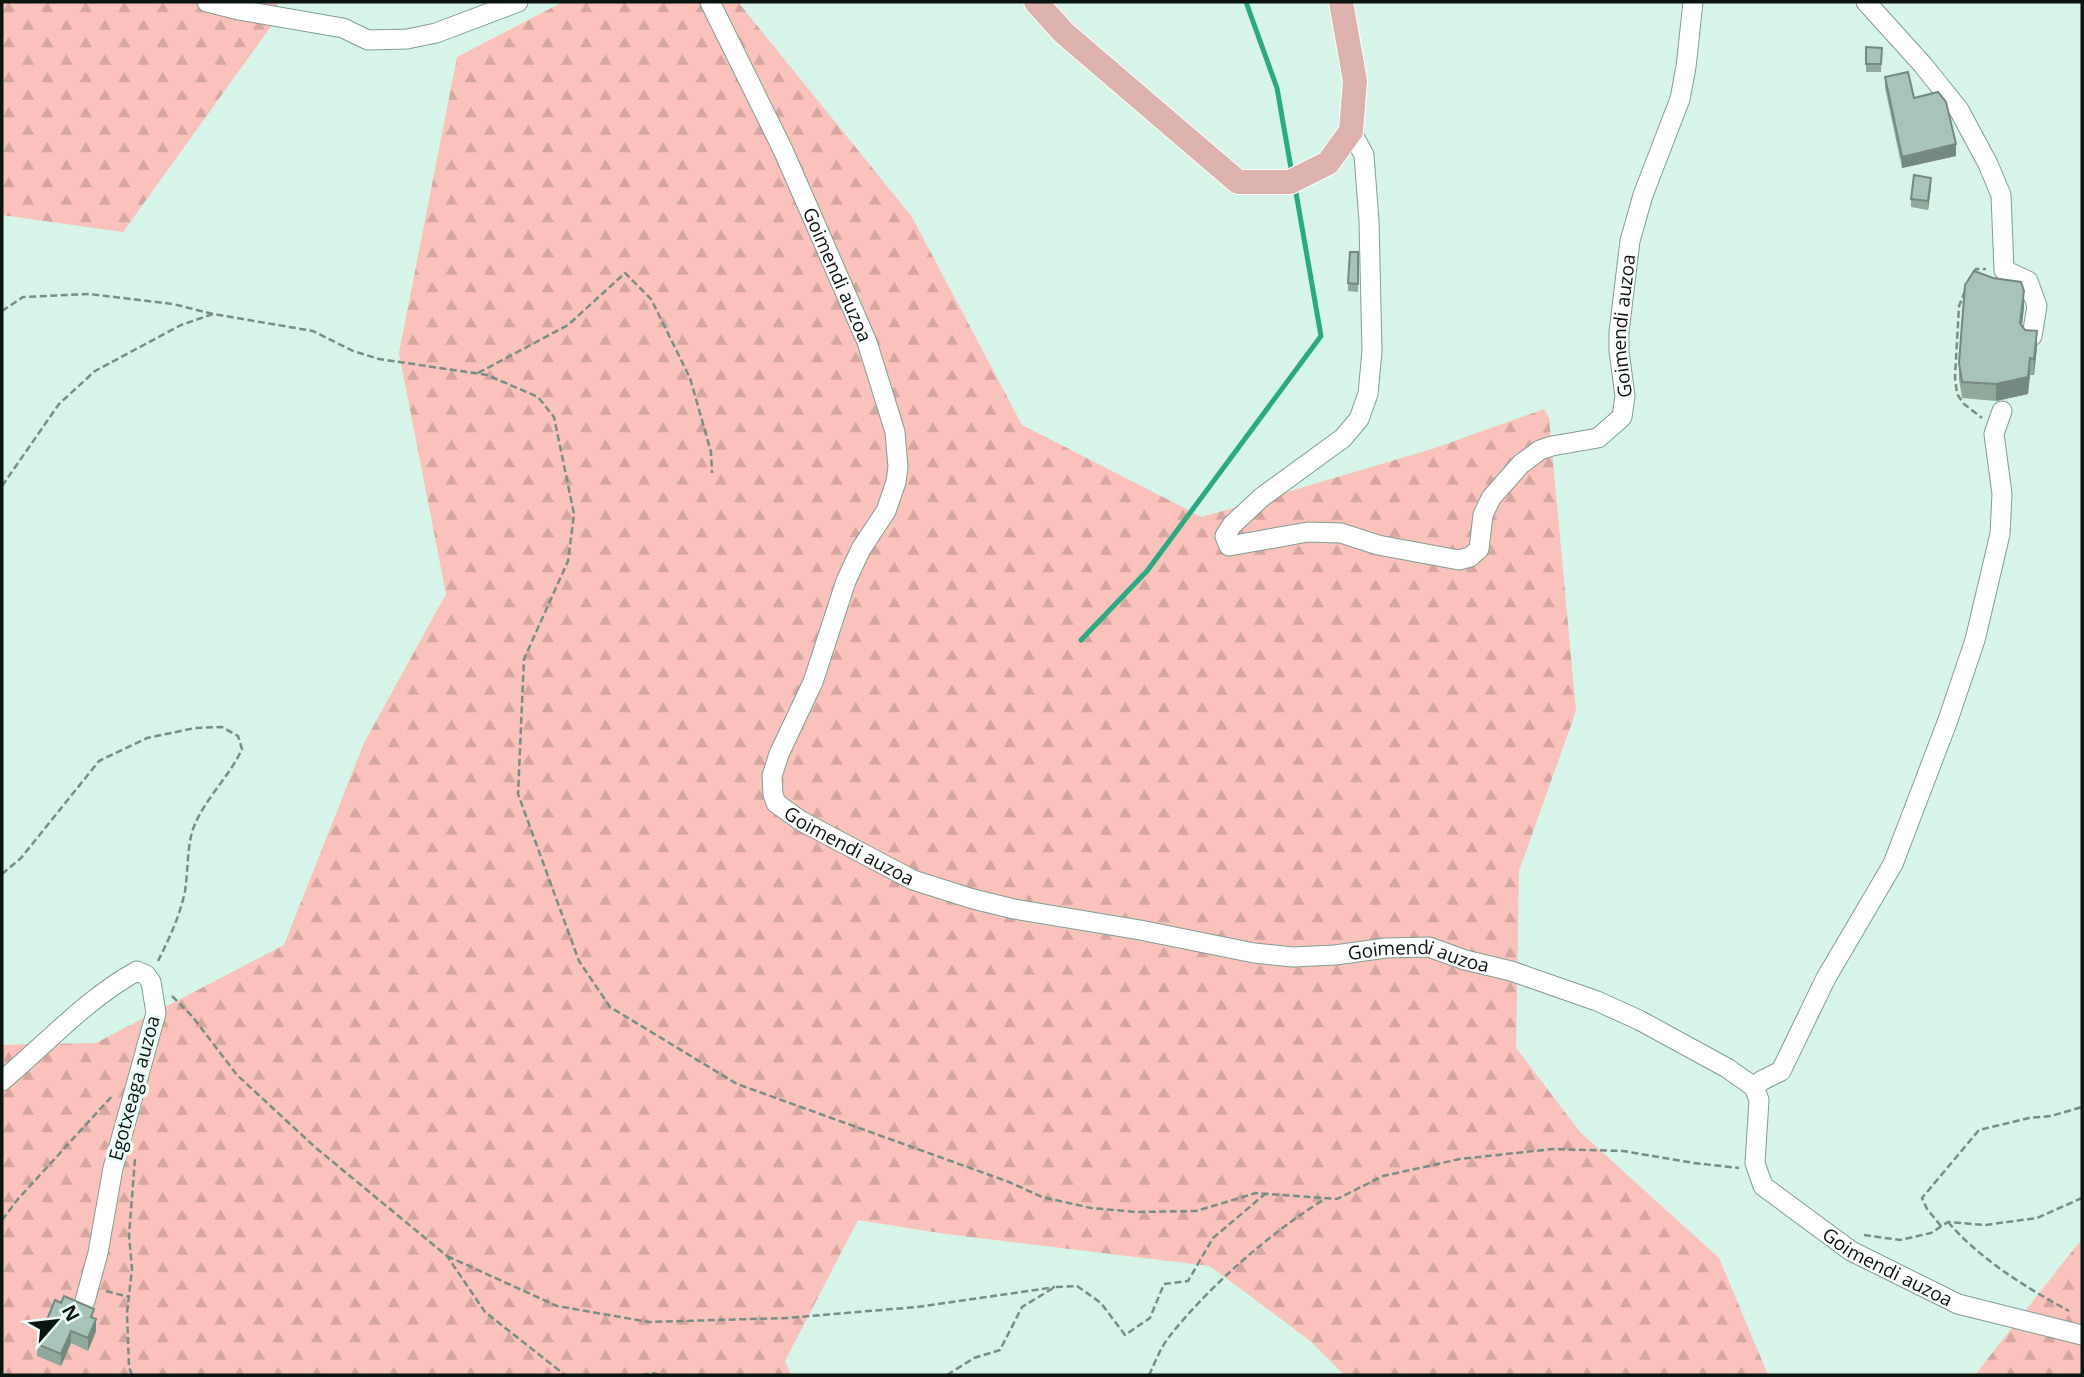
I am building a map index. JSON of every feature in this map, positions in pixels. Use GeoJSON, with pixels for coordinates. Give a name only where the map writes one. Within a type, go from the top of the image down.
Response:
{"type":"FeatureCollection","features":[{"type":"Feature","properties":{"kind":"main road"},"geometry":{"type":"LineString","coordinates":[[1036,2],[1064,33],[1238,182],[1297,178],[1328,163],[1351,131],[1354,81],[1341,2]]}},
{"type":"Feature","properties":{"kind":"street"},"geometry":{"type":"LineString","coordinates":[[207,2],[343,28],[368,40],[407,39],[436,33],[518,2]]}},
{"type":"Feature","properties":{"kind":"street","name":"Goimendi auzoa"},"geometry":{"type":"LineString","coordinates":[[710,2],[783,150],[867,342],[895,432],[898,467],[886,511],[846,581],[813,681],[779,754],[772,775],[776,803],[801,821],[914,880],[1014,909],[1254,953],[1293,957],[1386,948],[1429,947],[1465,960],[1511,971],[1597,1001],[1639,1020],[1727,1068],[1754,1087]]}},
{"type":"Feature","properties":{"kind":"street","name":"Goimendi auzoa"},"geometry":{"type":"LineString","coordinates":[[1351,131],[1364,155],[1369,221],[1372,351],[1368,394],[1359,419],[1343,438],[1262,497],[1232,525],[1225,536],[1229,546],[1308,532],[1341,533],[1378,545],[1459,560],[1479,550],[1483,515],[1491,498],[1521,464],[1540,450],[1598,438],[1622,417],[1625,396],[1619,332],[1630,241],[1643,195],[1680,99],[1693,2]]}},
{"type":"Feature","properties":{"kind":"street"},"geometry":{"type":"LineString","coordinates":[[1866,2],[1959,110],[1988,164],[2001,195],[2004,270],[2028,281],[2037,306],[2032,336]]}},
{"type":"Feature","properties":{"kind":"street"},"geometry":{"type":"LineString","coordinates":[[1756,1169],[1759,1100],[1754,1087],[1781,1071],[1826,978],[1893,864],[1948,720],[1975,640],[2000,534],[2001,495],[1994,435],[1999,419]]}},
{"type":"Feature","properties":{"kind":"street"},"geometry":{"type":"LineString","coordinates":[[2,1081],[103,994],[137,971],[148,979]]}},
{"type":"Feature","properties":{"kind":"street","name":"Egotxeaga auzoa"},"geometry":{"type":"LineString","coordinates":[[87,1292],[99,1253],[113,1168],[156,1013],[148,979]]}},
{"type":"Feature","properties":{"kind":"street","name":"Goimendi auzoa"},"geometry":{"type":"LineString","coordinates":[[1756,1169],[1763,1186],[1851,1251],[1958,1304],[2082,1335]]}},
{"type":"Feature","properties":{"kind":"path"},"geometry":{"type":"LineString","coordinates":[[1971,278],[1976,269],[2004,270]]}},
{"type":"Feature","properties":{"kind":"path"},"geometry":{"type":"LineString","coordinates":[[478,373],[568,325],[625,273],[651,299],[690,378],[710,452],[712,473]]}},
{"type":"Feature","properties":{"kind":"path"},"geometry":{"type":"LineString","coordinates":[[1966,287],[1959,306],[1955,377],[1957,394],[1979,416],[1999,419]]}},
{"type":"Feature","properties":{"kind":"path"},"geometry":{"type":"LineString","coordinates":[[2,310],[23,297],[89,294],[173,304],[213,314],[313,331],[353,351],[379,359],[478,373],[538,397],[554,416],[574,514],[568,561],[524,659],[518,794],[579,961],[610,1007],[737,1084],[1009,1182],[1042,1197],[1091,1208],[1136,1212],[1196,1211],[1256,1193],[1337,1199],[1383,1176],[1460,1159],[1553,1149],[1623,1151],[1693,1163],[1756,1169]]}},
{"type":"Feature","properties":{"kind":"path"},"geometry":{"type":"LineString","coordinates":[[2,486],[59,404],[95,371],[181,325],[213,314]]}},
{"type":"Feature","properties":{"kind":"path"},"geometry":{"type":"LineString","coordinates":[[2,874],[21,858],[99,761],[147,738],[195,728],[222,727],[238,736],[242,749],[193,831],[184,893],[173,931],[148,979],[167,992],[192,1016],[237,1075],[316,1148],[447,1256],[557,1306],[649,1322],[786,1318],[891,1310],[1077,1286],[1101,1303],[1125,1335],[1150,1318],[1164,1284],[1188,1281],[1213,1238],[1265,1194]]}},
{"type":"Feature","properties":{"kind":"path"},"geometry":{"type":"LineString","coordinates":[[2,1220],[116,1092]]}},
{"type":"Feature","properties":{"kind":"path"},"geometry":{"type":"LineString","coordinates":[[1941,1226],[1922,1198],[1979,1130],[2082,1107]]}},
{"type":"Feature","properties":{"kind":"path"},"geometry":{"type":"LineString","coordinates":[[132,1375],[129,1367],[129,1297],[132,1269],[129,1235],[136,1152]]}},
{"type":"Feature","properties":{"kind":"path"},"geometry":{"type":"LineString","coordinates":[[1149,1375],[1167,1339],[1219,1281],[1304,1212],[1326,1198]]}},
{"type":"Feature","properties":{"kind":"path"},"geometry":{"type":"LineString","coordinates":[[1861,1235],[1900,1240],[1931,1233],[1948,1222],[1985,1225],[2037,1218],[2082,1198]]}},
{"type":"Feature","properties":{"kind":"path"},"geometry":{"type":"LineString","coordinates":[[1948,1222],[1976,1250],[2028,1288],[2071,1313]]}},
{"type":"Feature","properties":{"kind":"path"},"geometry":{"type":"LineString","coordinates":[[447,1256],[485,1312],[565,1375]]}},
{"type":"Feature","properties":{"kind":"path"},"geometry":{"type":"LineString","coordinates":[[947,1375],[974,1358],[1000,1350],[1022,1307],[1055,1287]]}},
{"type":"Feature","properties":{"kind":"path"},"geometry":{"type":"LineString","coordinates":[[87,1292],[105,1291],[129,1297]]}},
{"type":"Feature","properties":{"kind":"path"},"geometry":{"type":"LineString","coordinates":[[642,1375],[661,1375]]}},
{"type":"Feature","properties":{"kind":"green space"},"geometry":{"type":"Polygon","coordinates":[[[2,2],[277,2],[277,18],[123,232],[2,215],[2,2]]]}},
{"type":"Feature","properties":{"kind":"green space"},"geometry":{"type":"Polygon","coordinates":[[[563,2],[738,2],[912,217],[1022,425],[1202,517],[1432,449],[1544,409],[1549,418],[1576,711],[1519,871],[1516,1048],[1580,1132],[1719,1258],[1768,1375],[1344,1375],[1309,1340],[1210,1266],[946,1234],[858,1220],[785,1361],[791,1375],[2,1375],[2,1045],[96,1043],[284,945],[364,743],[446,594],[399,353],[457,57],[563,2]]]}},
{"type":"Feature","properties":{"kind":"green space"},"geometry":{"type":"Polygon","coordinates":[[[2082,1240],[2082,1375],[1975,1375],[2077,1245],[2082,1240]]]}},
{"type":"Feature","properties":{"kind":"building"},"geometry":{"type":"Polygon","coordinates":[[[1866,47],[1882,48],[1881,64],[1866,64],[1866,47]]]}},
{"type":"Feature","properties":{"kind":"building"},"geometry":{"type":"Polygon","coordinates":[[[1908,72],[1914,98],[1938,92],[1946,102],[1956,144],[1902,157],[1885,77],[1908,72]]]}},
{"type":"Feature","properties":{"kind":"building"},"geometry":{"type":"Polygon","coordinates":[[[1914,175],[1931,178],[1928,201],[1911,199],[1914,175]]]}},
{"type":"Feature","properties":{"kind":"building"},"geometry":{"type":"Polygon","coordinates":[[[1350,252],[1358,252],[1358,284],[1348,283],[1350,252]]]}},
{"type":"Feature","properties":{"kind":"building"},"geometry":{"type":"Polygon","coordinates":[[[1974,271],[1993,278],[2021,282],[2024,291],[2020,323],[2025,330],[2037,331],[2034,359],[2030,358],[2028,377],[1996,384],[1962,382],[1959,363],[1965,285],[1974,271]]]}},
{"type":"Feature","properties":{"kind":"building"},"geometry":{"type":"Polygon","coordinates":[[[64,1296],[94,1309],[91,1317],[96,1319],[88,1338],[71,1331],[61,1354],[37,1344],[55,1300],[61,1303],[64,1296]]]}},
{"type":"Feature","properties":{"kind":"waterway"},"geometry":{"type":"LineString","coordinates":[[1246,2],[1277,88],[1292,174]]}},
{"type":"Feature","properties":{"kind":"waterway"},"geometry":{"type":"LineString","coordinates":[[1081,640],[1147,571],[1321,336],[1295,187]]}}]}
